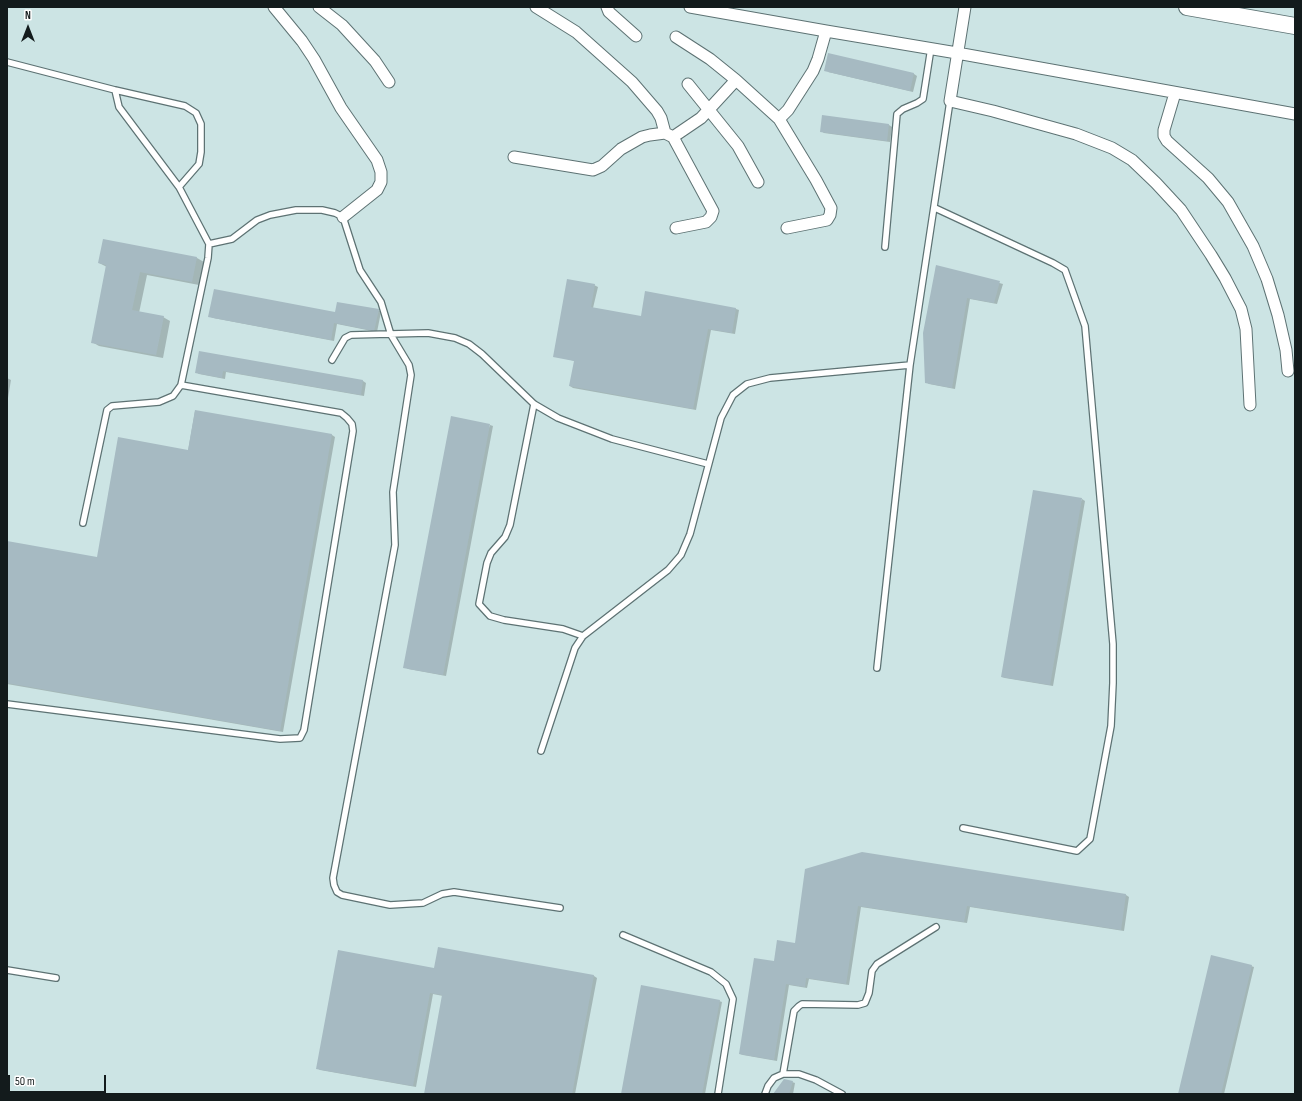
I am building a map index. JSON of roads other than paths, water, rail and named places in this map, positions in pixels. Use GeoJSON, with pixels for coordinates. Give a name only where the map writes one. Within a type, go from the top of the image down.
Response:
{"type":"FeatureCollection","features":[{"type":"Feature","properties":{"kind":"street"},"geometry":{"type":"LineString","coordinates":[[274,7],[302,41],[314,59],[341,108],[377,160],[381,172],[381,182],[377,190],[343,217]]}},
{"type":"Feature","properties":{"kind":"street"},"geometry":{"type":"LineString","coordinates":[[319,7],[342,25],[375,61],[389,82]]}},
{"type":"Feature","properties":{"kind":"street"},"geometry":{"type":"LineString","coordinates":[[536,7],[576,32],[632,82],[657,111],[669,135],[713,211],[711,217],[706,222],[676,228]]}},
{"type":"Feature","properties":{"kind":"street"},"geometry":{"type":"LineString","coordinates":[[607,7],[609,12],[636,36]]}},
{"type":"Feature","properties":{"kind":"street"},"geometry":{"type":"LineString","coordinates":[[690,7],[931,48],[1295,114]]}},
{"type":"Feature","properties":{"kind":"street"},"geometry":{"type":"LineString","coordinates":[[964,7],[950,101],[993,111],[1076,134],[1112,148],[1132,160],[1156,183],[1180,210],[1211,255],[1241,309],[1246,329],[1250,405]]}},
{"type":"Feature","properties":{"kind":"street"},"geometry":{"type":"LineString","coordinates":[[1187,7],[1295,26]]}},
{"type":"Feature","properties":{"kind":"street"},"geometry":{"type":"LineString","coordinates":[[779,120],[788,110],[813,71],[826,31]]}},
{"type":"Feature","properties":{"kind":"street"},"geometry":{"type":"LineString","coordinates":[[676,38],[710,59],[736,80],[779,120],[816,180],[831,208],[830,215],[827,220],[787,228]]}},
{"type":"Feature","properties":{"kind":"street"},"geometry":{"type":"LineString","coordinates":[[514,157],[592,170],[602,166],[621,149],[642,137],[650,134],[669,135],[701,118],[736,80]]}},
{"type":"Feature","properties":{"kind":"street"},"geometry":{"type":"LineString","coordinates":[[688,84],[738,146],[758,182]]}},
{"type":"Feature","properties":{"kind":"street"},"geometry":{"type":"LineString","coordinates":[[1175,93],[1164,130],[1164,136],[1167,142],[1208,178],[1228,202],[1253,246],[1267,279],[1278,315],[1286,350],[1288,371]]}},
{"type":"Feature","properties":{"kind":"lane"},"geometry":{"type":"LineString","coordinates":[[885,247],[897,114],[903,109],[923,99],[931,48]]}},
{"type":"Feature","properties":{"kind":"lane"},"geometry":{"type":"LineString","coordinates":[[7,62],[115,90],[185,106],[196,113],[201,124],[201,152],[199,164],[179,187]]}},
{"type":"Feature","properties":{"kind":"lane"},"geometry":{"type":"LineString","coordinates":[[83,523],[107,410],[112,406],[159,402],[173,396],[181,385],[208,258],[208,244],[179,187],[119,107],[115,90]]}},
{"type":"Feature","properties":{"kind":"lane"},"geometry":{"type":"LineString","coordinates":[[877,668],[910,365],[950,101]]}},
{"type":"Feature","properties":{"kind":"lane"},"geometry":{"type":"LineString","coordinates":[[935,208],[1065,270],[1085,326],[1113,644],[1113,683],[1110,726],[1090,840],[1077,851],[963,828]]}},
{"type":"Feature","properties":{"kind":"lane"},"geometry":{"type":"LineString","coordinates":[[208,244],[232,239],[257,220],[270,215],[296,210],[322,210],[335,213],[343,217],[360,270],[381,302],[391,335],[405,356],[411,375],[394,492],[396,545],[333,878],[337,892],[342,895],[390,905],[422,903],[442,894],[454,892],[560,908]]}},
{"type":"Feature","properties":{"kind":"lane"},"geometry":{"type":"LineString","coordinates":[[332,360],[345,338],[351,335],[439,334],[455,338],[469,344],[482,354],[534,404],[558,418],[612,439],[708,464]]}},
{"type":"Feature","properties":{"kind":"lane"},"geometry":{"type":"LineString","coordinates":[[541,751],[575,648],[583,636],[668,570],[681,555],[690,534],[721,418],[733,395],[747,384],[770,378],[910,365]]}},
{"type":"Feature","properties":{"kind":"lane"},"geometry":{"type":"LineString","coordinates":[[7,704],[280,739],[300,738],[304,730],[353,431],[352,424],[341,413],[181,385]]}},
{"type":"Feature","properties":{"kind":"lane"},"geometry":{"type":"LineString","coordinates":[[534,404],[510,525],[505,537],[491,553],[487,563],[479,604],[490,616],[504,620],[563,629],[583,636]]}},
{"type":"Feature","properties":{"kind":"lane"},"geometry":{"type":"LineString","coordinates":[[783,1074],[794,1011],[799,1006],[802,1004],[858,1005],[864,1003],[869,993],[872,971],[877,964],[936,927]]}},
{"type":"Feature","properties":{"kind":"lane"},"geometry":{"type":"LineString","coordinates":[[623,934],[711,972],[726,984],[733,999],[718,1094]]}},
{"type":"Feature","properties":{"kind":"lane"},"geometry":{"type":"LineString","coordinates":[[7,970],[56,978]]}},
{"type":"Feature","properties":{"kind":"lane"},"geometry":{"type":"LineString","coordinates":[[765,1094],[768,1086],[774,1078],[783,1074],[799,1074],[816,1080],[842,1094]]}}]}
